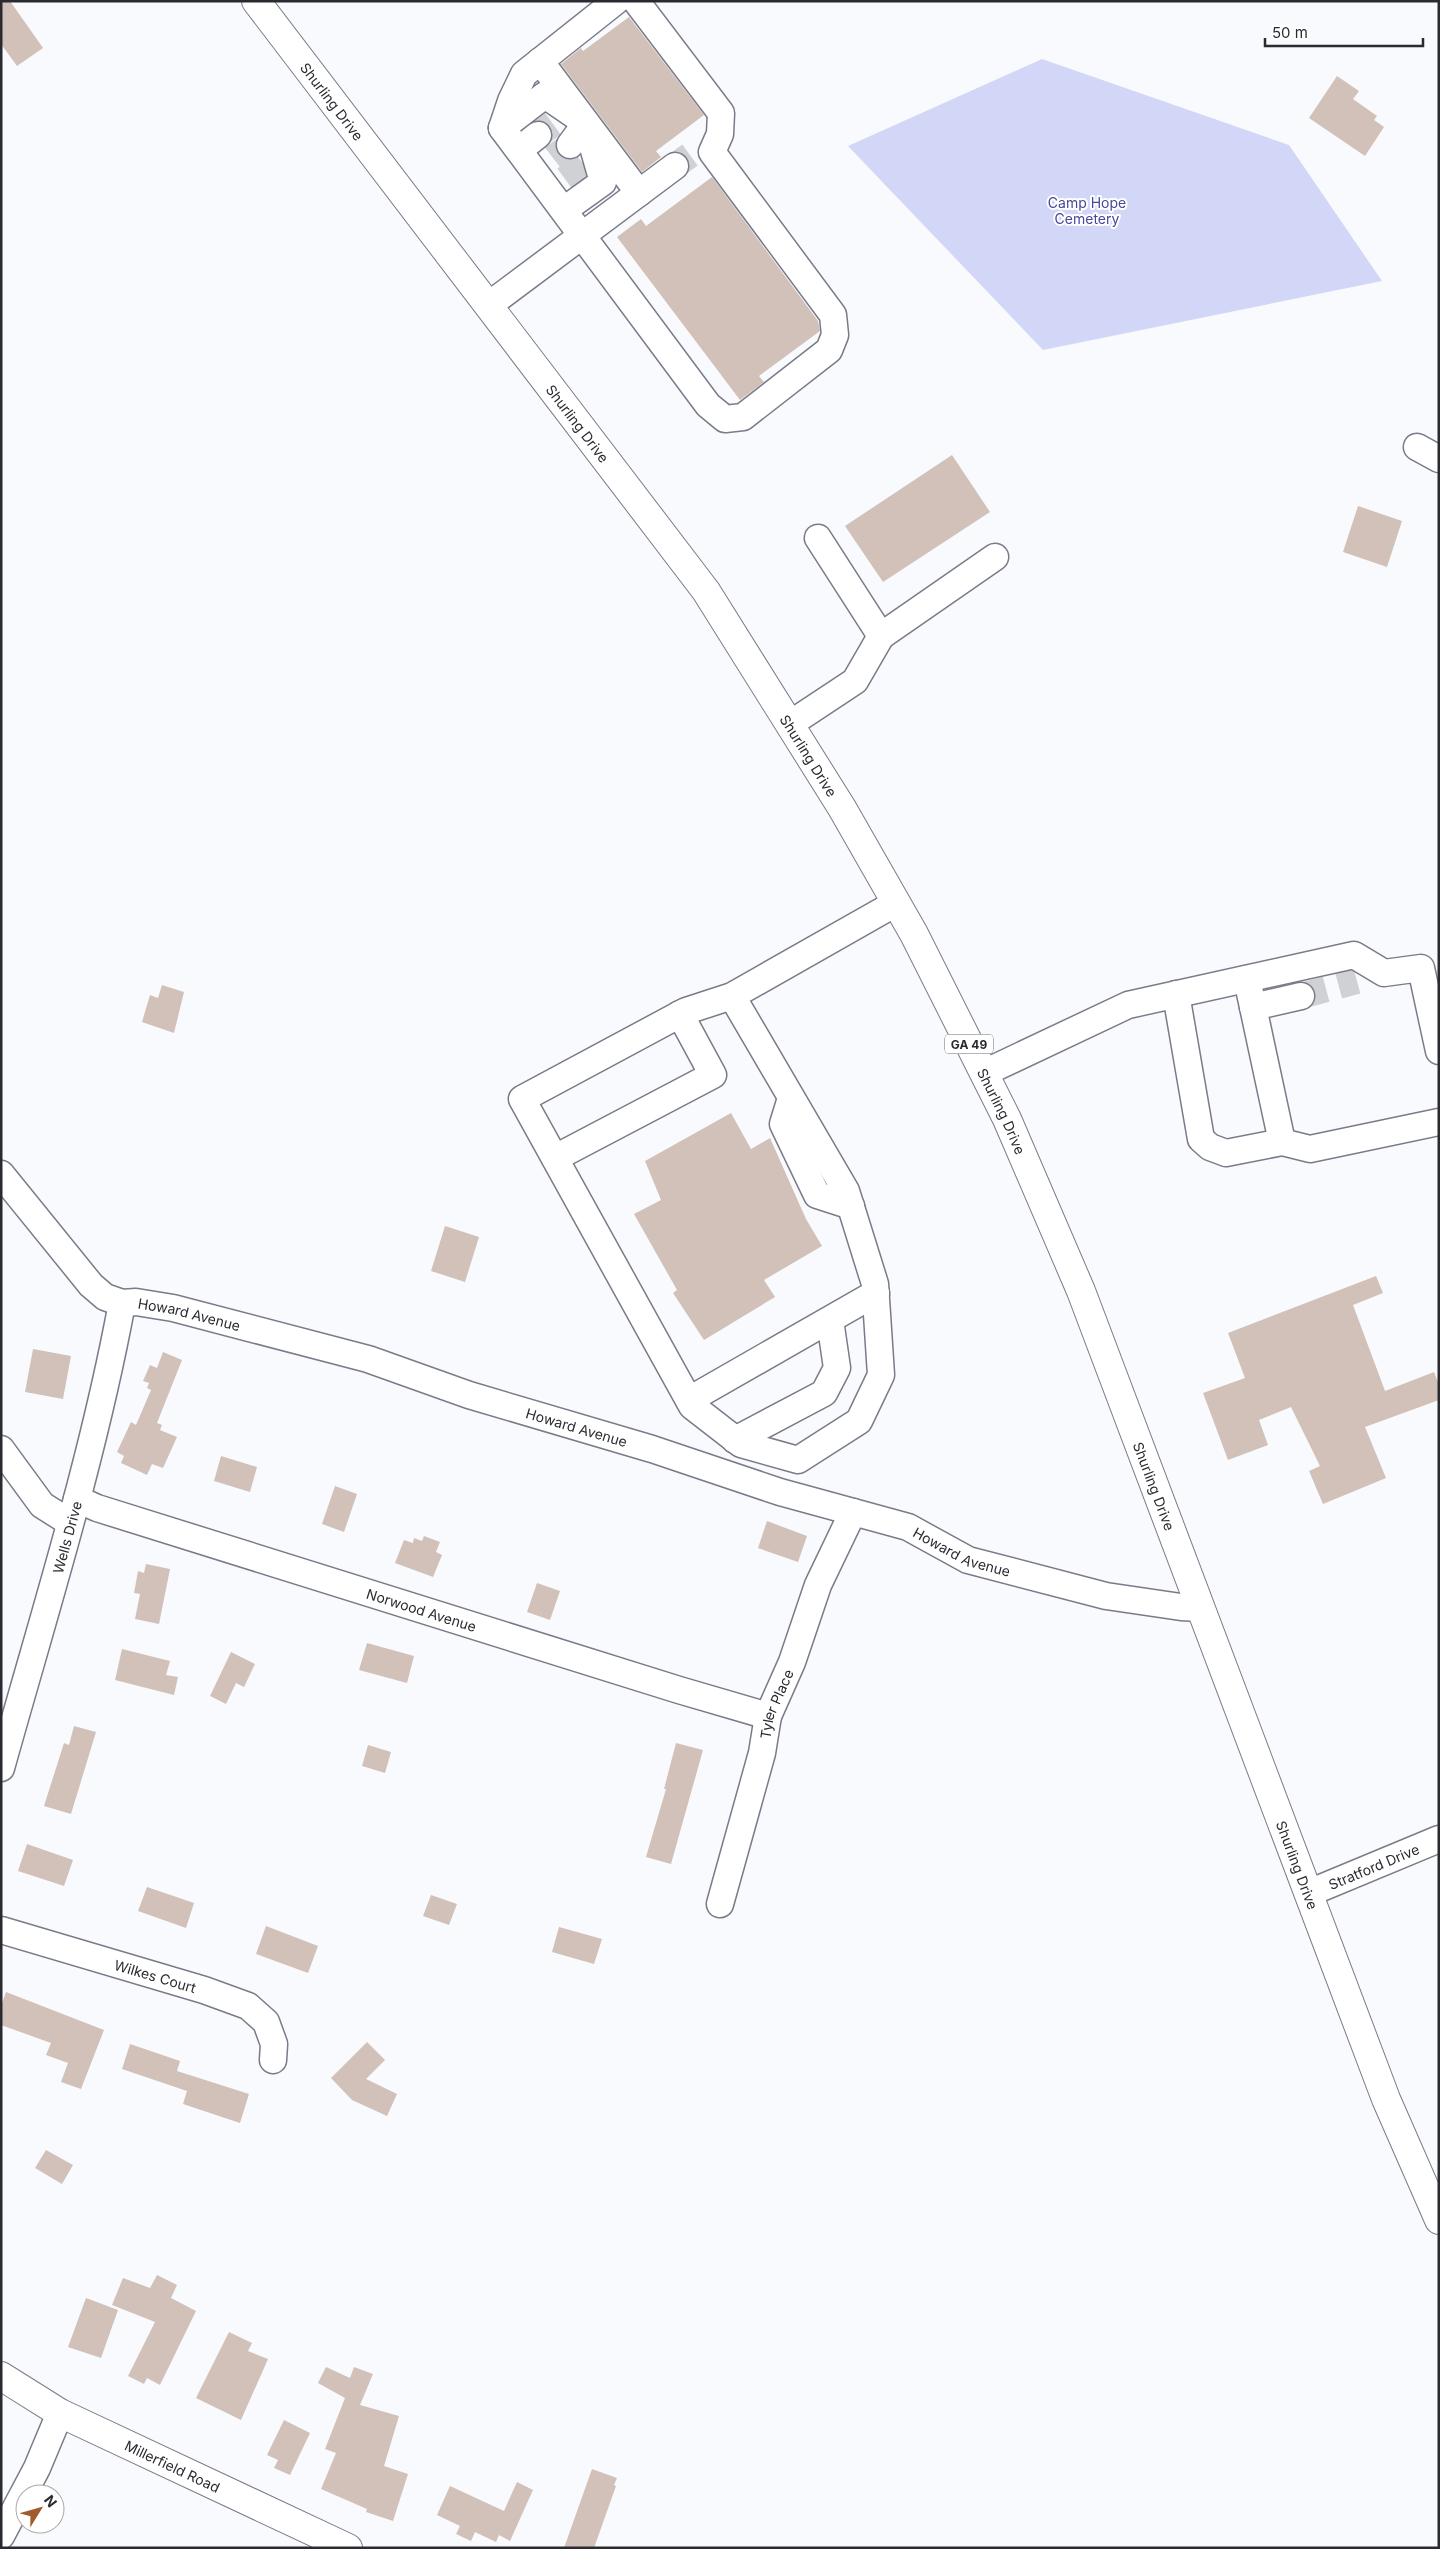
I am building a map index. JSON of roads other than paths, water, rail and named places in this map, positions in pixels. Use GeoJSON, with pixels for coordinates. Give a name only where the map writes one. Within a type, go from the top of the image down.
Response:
{"type":"FeatureCollection","features":[{"type":"Feature","properties":{"kind":"main road","name":"Shurling Drive"},"geometry":{"type":"LineString","coordinates":[[256,1],[706,591],[842,808],[896,903],[1007,1119],[1081,1291],[1386,2100],[1439,2220]]}},
{"type":"Feature","properties":{"kind":"main road","name":"Millerfield Road"},"geometry":{"type":"LineString","coordinates":[[1,2376],[60,2413],[348,2548]]}},
{"type":"Feature","properties":{"kind":"street"},"geometry":{"type":"LineString","coordinates":[[502,128],[511,101],[524,74],[616,1]]}},
{"type":"Feature","properties":{"kind":"street"},"geometry":{"type":"LineString","coordinates":[[489,305],[639,192],[692,158],[720,134],[721,113],[636,1]]}},
{"type":"Feature","properties":{"kind":"street"},"geometry":{"type":"LineString","coordinates":[[540,61],[639,192]]}},
{"type":"Feature","properties":{"kind":"street"},"geometry":{"type":"LineString","coordinates":[[502,128],[545,95],[586,123],[603,182],[560,174]]}},
{"type":"Feature","properties":{"kind":"street"},"geometry":{"type":"LineString","coordinates":[[502,128],[536,136],[586,123]]}},
{"type":"Feature","properties":{"kind":"street"},"geometry":{"type":"LineString","coordinates":[[560,174],[586,123]]}},
{"type":"Feature","properties":{"kind":"street"},"geometry":{"type":"LineString","coordinates":[[536,136],[560,174],[582,234],[708,405],[725,419],[743,417],[828,350],[835,335],[833,316],[692,158]]}},
{"type":"Feature","properties":{"kind":"street"},"geometry":{"type":"LineString","coordinates":[[818,538],[881,636]]}},
{"type":"Feature","properties":{"kind":"street"},"geometry":{"type":"LineString","coordinates":[[790,724],[855,681],[881,636],[995,557]]}},
{"type":"Feature","properties":{"kind":"street"},"geometry":{"type":"LineString","coordinates":[[820,1503],[798,1460],[741,1444],[692,1406],[522,1099],[680,1014],[732,996],[896,903]]}},
{"type":"Feature","properties":{"kind":"street"},"geometry":{"type":"LineString","coordinates":[[984,1074],[1128,1005],[1354,955],[1384,973]]}},
{"type":"Feature","properties":{"kind":"street"},"geometry":{"type":"LineString","coordinates":[[1357,981],[1384,973],[1421,968],[1439,1051]]}},
{"type":"Feature","properties":{"kind":"street"},"geometry":{"type":"LineString","coordinates":[[1247,979],[1282,1142]]}},
{"type":"Feature","properties":{"kind":"street"},"geometry":{"type":"LineString","coordinates":[[1176,994],[1201,1139],[1210,1147],[1226,1152],[1282,1142],[1310,1149],[1439,1122]]}},
{"type":"Feature","properties":{"kind":"street"},"geometry":{"type":"LineString","coordinates":[[732,996],[846,1191],[875,1284],[882,1375],[859,1421],[798,1460]]}},
{"type":"Feature","properties":{"kind":"street"},"geometry":{"type":"LineString","coordinates":[[1253,1007],[1302,996]]}},
{"type":"Feature","properties":{"kind":"street"},"geometry":{"type":"LineString","coordinates":[[554,1158],[713,1075],[680,1014]]}},
{"type":"Feature","properties":{"kind":"street","name":"Howard Avenue"},"geometry":{"type":"LineString","coordinates":[[1,1174],[91,1286],[105,1297],[122,1303],[136,1302],[173,1308],[368,1359],[469,1396],[652,1449],[820,1503],[908,1527],[968,1560],[1106,1596],[1156,1604],[1200,1608]]}},
{"type":"Feature","properties":{"kind":"street"},"geometry":{"type":"LineString","coordinates":[[689,1400],[876,1293]]}},
{"type":"Feature","properties":{"kind":"street","name":"Wells Drive"},"geometry":{"type":"LineString","coordinates":[[1,1768],[109,1375],[122,1303]]}},
{"type":"Feature","properties":{"kind":"street"},"geometry":{"type":"LineString","coordinates":[[735,1440],[824,1393],[837,1368],[830,1320]]}},
{"type":"Feature","properties":{"kind":"street","name":"Norwood Avenue"},"geometry":{"type":"LineString","coordinates":[[1,1450],[42,1505],[73,1510],[97,1508],[679,1690],[768,1716]]}},
{"type":"Feature","properties":{"kind":"street","name":"Tyler Place"},"geometry":{"type":"LineString","coordinates":[[720,1904],[762,1753],[768,1716],[792,1662],[818,1585],[853,1512]]}},
{"type":"Feature","properties":{"kind":"street","name":"Stratford Drive"},"geometry":{"type":"LineString","coordinates":[[1309,1893],[1439,1839]]}},
{"type":"Feature","properties":{"kind":"street","name":"Wilkes Court"},"geometry":{"type":"LineString","coordinates":[[1,1930],[204,1990],[248,2006],[266,2022],[274,2044],[273,2060]]}},
{"type":"Feature","properties":{"kind":"street"},"geometry":{"type":"LineString","coordinates":[[1,2536],[37,2468],[60,2413]]}},
{"type":"Feature","properties":{"kind":"tunnel"},"geometry":{"type":"LineString","coordinates":[[538,135],[553,124]]}},
{"type":"Feature","properties":{"kind":"tunnel"},"geometry":{"type":"LineString","coordinates":[[553,158],[570,145]]}},
{"type":"Feature","properties":{"kind":"tunnel"},"geometry":{"type":"LineString","coordinates":[[675,166],[690,155]]}},
{"type":"Feature","properties":{"kind":"tunnel"},"geometry":{"type":"LineString","coordinates":[[565,179],[584,165]]}},
{"type":"Feature","properties":{"kind":"tunnel"},"geometry":{"type":"LineString","coordinates":[[1301,996],[1357,981]]}},
{"type":"Feature","properties":{"kind":"park label","name":"Camp Hope Cemetery"},"geometry":{"type":"Point","coordinates":[1087,210]}}]}
